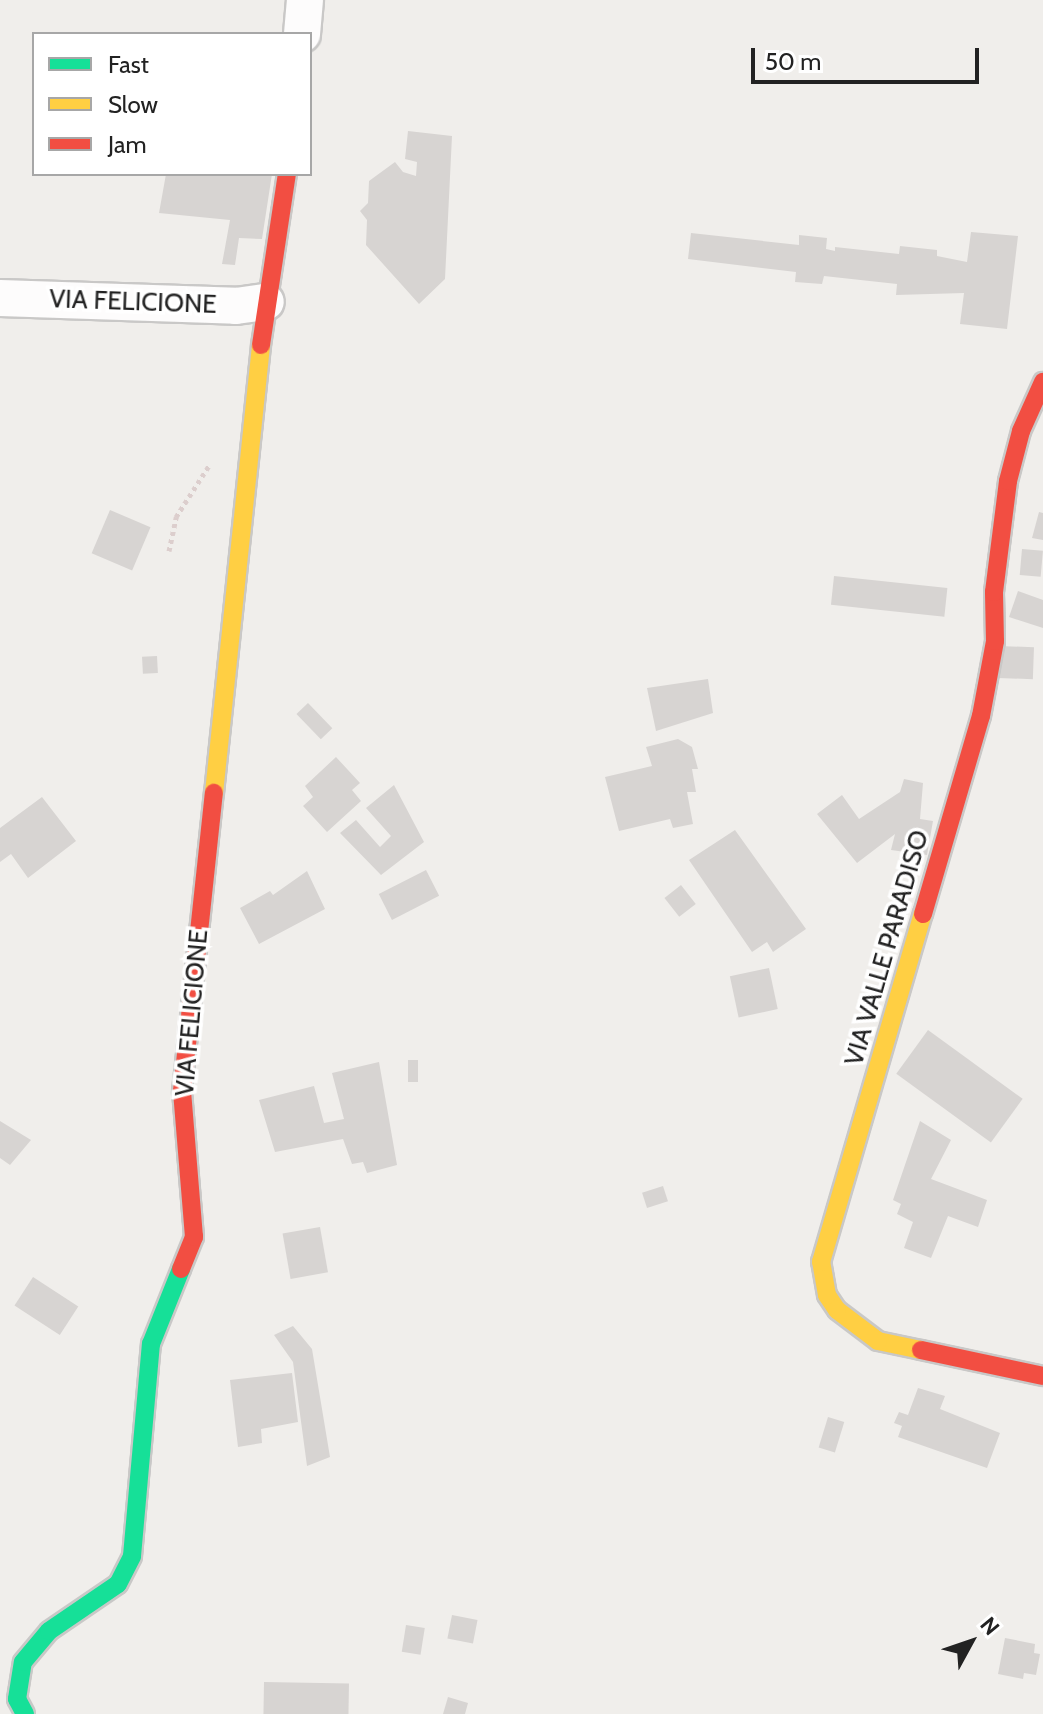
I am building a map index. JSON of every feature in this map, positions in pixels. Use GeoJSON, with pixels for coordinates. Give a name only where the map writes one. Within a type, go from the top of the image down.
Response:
{"type":"FeatureCollection","features":[{"type":"Feature","properties":{"kind":"street"},"geometry":{"type":"LineString","coordinates":[[302,32],[305,0]]}},
{"type":"Feature","properties":{"kind":"street","name":"VIA FELICIONE"},"geometry":{"type":"LineString","coordinates":[[25,1714],[17,1699],[23,1662],[59,1623],[118,1584],[132,1556],[151,1344],[194,1237],[182,1091],[266,302],[287,176]]}},
{"type":"Feature","properties":{"kind":"street","name":"VIA FELICIONE"},"geometry":{"type":"LineString","coordinates":[[0,298],[236,306],[266,302]]}},
{"type":"Feature","properties":{"kind":"street","name":"VIA VALLE PARADISO"},"geometry":{"type":"LineString","coordinates":[[1043,382],[1021,431],[1008,481],[994,592],[995,641],[981,716],[821,1262],[827,1295],[837,1310],[878,1341],[1043,1376]]}},
{"type":"Feature","properties":{"kind":"building"},"geometry":{"type":"Polygon","coordinates":[[[408,131],[452,136],[445,279],[419,304],[366,245],[367,220],[360,211],[368,203],[369,181],[395,162],[403,172],[416,176],[417,162],[405,159],[408,131]]]}},
{"type":"Feature","properties":{"kind":"building"},"geometry":{"type":"Polygon","coordinates":[[[166,176],[272,176],[262,239],[239,238],[235,265],[222,264],[230,220],[159,213],[166,176]]]}},
{"type":"Feature","properties":{"kind":"building"},"geometry":{"type":"Polygon","coordinates":[[[971,232],[1018,236],[1007,329],[960,324],[964,293],[896,295],[897,284],[824,276],[822,284],[795,282],[796,272],[688,259],[691,233],[799,245],[799,235],[827,238],[826,249],[835,251],[835,247],[899,254],[900,246],[937,250],[937,256],[967,262],[971,232]]]}},
{"type":"Feature","properties":{"kind":"building"},"geometry":{"type":"Polygon","coordinates":[[[110,510],[151,527],[132,570],[92,553],[110,510]]]}},
{"type":"Feature","properties":{"kind":"building"},"geometry":{"type":"Polygon","coordinates":[[[1039,512],[1043,513],[1043,540],[1032,538],[1039,512]]]}},
{"type":"Feature","properties":{"kind":"building"},"geometry":{"type":"Polygon","coordinates":[[[1022,549],[1043,551],[1041,577],[1020,575],[1022,549]]]}},
{"type":"Feature","properties":{"kind":"building"},"geometry":{"type":"Polygon","coordinates":[[[834,576],[947,588],[944,617],[831,605],[834,576]]]}},
{"type":"Feature","properties":{"kind":"building"},"geometry":{"type":"Polygon","coordinates":[[[1018,591],[1043,600],[1043,628],[1009,617],[1018,591]]]}},
{"type":"Feature","properties":{"kind":"building"},"geometry":{"type":"Polygon","coordinates":[[[999,646],[1034,647],[1033,679],[998,678],[999,646]]]}},
{"type":"Feature","properties":{"kind":"building"},"geometry":{"type":"Polygon","coordinates":[[[157,656],[158,673],[143,674],[142,657],[157,656]]]}},
{"type":"Feature","properties":{"kind":"building"},"geometry":{"type":"Polygon","coordinates":[[[708,679],[713,713],[656,731],[647,688],[708,679]]]}},
{"type":"Feature","properties":{"kind":"building"},"geometry":{"type":"Polygon","coordinates":[[[308,703],[332,728],[321,739],[296,714],[308,703]]]}},
{"type":"Feature","properties":{"kind":"building"},"geometry":{"type":"Polygon","coordinates":[[[678,739],[692,747],[698,769],[692,769],[696,792],[687,792],[693,824],[673,828],[670,819],[619,831],[605,777],[652,766],[646,747],[678,739]]]}},
{"type":"Feature","properties":{"kind":"building"},"geometry":{"type":"Polygon","coordinates":[[[336,757],[360,783],[352,790],[361,801],[327,832],[303,806],[313,797],[305,786],[336,757]]]}},
{"type":"Feature","properties":{"kind":"building"},"geometry":{"type":"Polygon","coordinates":[[[904,779],[923,783],[920,819],[933,821],[927,855],[891,850],[895,834],[857,863],[817,814],[842,795],[859,819],[900,792],[904,779]]]}},
{"type":"Feature","properties":{"kind":"building"},"geometry":{"type":"Polygon","coordinates":[[[394,785],[424,842],[381,875],[340,833],[356,820],[380,847],[391,836],[366,808],[394,785]]]}},
{"type":"Feature","properties":{"kind":"building"},"geometry":{"type":"Polygon","coordinates":[[[42,797],[76,841],[28,878],[11,854],[0,862],[0,828],[42,797]]]}},
{"type":"Feature","properties":{"kind":"building"},"geometry":{"type":"Polygon","coordinates":[[[735,830],[806,929],[773,952],[767,942],[752,952],[689,860],[735,830]]]}},
{"type":"Feature","properties":{"kind":"building"},"geometry":{"type":"Polygon","coordinates":[[[426,870],[439,896],[392,920],[379,894],[426,870]]]}},
{"type":"Feature","properties":{"kind":"building"},"geometry":{"type":"Polygon","coordinates":[[[307,871],[325,909],[259,944],[240,908],[270,891],[273,895],[307,871]]]}},
{"type":"Feature","properties":{"kind":"building"},"geometry":{"type":"Polygon","coordinates":[[[681,885],[696,904],[679,917],[664,898],[681,885]]]}},
{"type":"Feature","properties":{"kind":"building"},"geometry":{"type":"Polygon","coordinates":[[[769,968],[778,1009],[739,1017],[730,976],[769,968]]]}},
{"type":"Feature","properties":{"kind":"building"},"geometry":{"type":"Polygon","coordinates":[[[928,1030],[1023,1099],[991,1142],[896,1074],[928,1030]]]}},
{"type":"Feature","properties":{"kind":"building"},"geometry":{"type":"Polygon","coordinates":[[[408,1060],[418,1060],[418,1082],[408,1082],[408,1060]]]}},
{"type":"Feature","properties":{"kind":"building"},"geometry":{"type":"Polygon","coordinates":[[[379,1062],[397,1165],[367,1173],[363,1162],[352,1164],[343,1139],[275,1152],[259,1100],[314,1086],[324,1123],[344,1119],[332,1073],[379,1062]]]}},
{"type":"Feature","properties":{"kind":"building"},"geometry":{"type":"Polygon","coordinates":[[[0,1121],[31,1140],[10,1165],[0,1158],[0,1121]]]}},
{"type":"Feature","properties":{"kind":"building"},"geometry":{"type":"Polygon","coordinates":[[[920,1121],[951,1140],[931,1179],[987,1200],[978,1227],[948,1216],[931,1258],[904,1248],[913,1222],[897,1214],[901,1204],[893,1200],[920,1121]]]}},
{"type":"Feature","properties":{"kind":"building"},"geometry":{"type":"Polygon","coordinates":[[[663,1186],[668,1201],[647,1208],[642,1193],[663,1186]]]}},
{"type":"Feature","properties":{"kind":"building"},"geometry":{"type":"Polygon","coordinates":[[[320,1227],[328,1272],[291,1279],[283,1234],[320,1227]]]}},
{"type":"Feature","properties":{"kind":"building"},"geometry":{"type":"Polygon","coordinates":[[[33,1277],[78,1306],[60,1335],[14,1306],[33,1277]]]}},
{"type":"Feature","properties":{"kind":"building"},"geometry":{"type":"Polygon","coordinates":[[[293,1326],[312,1349],[330,1457],[307,1466],[293,1362],[274,1335],[293,1326]]]}},
{"type":"Feature","properties":{"kind":"building"},"geometry":{"type":"Polygon","coordinates":[[[292,1373],[298,1422],[261,1429],[262,1443],[238,1447],[230,1380],[292,1373]]]}},
{"type":"Feature","properties":{"kind":"building"},"geometry":{"type":"Polygon","coordinates":[[[918,1388],[945,1396],[940,1409],[1000,1433],[987,1468],[898,1437],[902,1426],[894,1423],[899,1412],[908,1415],[918,1388]]]}},
{"type":"Feature","properties":{"kind":"building"},"geometry":{"type":"Polygon","coordinates":[[[828,1417],[844,1422],[835,1453],[819,1448],[828,1417]]]}},
{"type":"Feature","properties":{"kind":"building"},"geometry":{"type":"Polygon","coordinates":[[[452,1615],[478,1620],[473,1644],[447,1639],[452,1615]]]}},
{"type":"Feature","properties":{"kind":"building"},"geometry":{"type":"Polygon","coordinates":[[[406,1625],[425,1628],[421,1655],[402,1652],[406,1625]]]}},
{"type":"Feature","properties":{"kind":"building"},"geometry":{"type":"Polygon","coordinates":[[[1005,1638],[1035,1644],[1034,1653],[1040,1654],[1036,1675],[1024,1673],[1023,1679],[998,1674],[1005,1638]]]}},
{"type":"Feature","properties":{"kind":"building"},"geometry":{"type":"Polygon","coordinates":[[[264,1682],[349,1683],[348,1714],[263,1714],[264,1682]]]}},
{"type":"Feature","properties":{"kind":"building"},"geometry":{"type":"Polygon","coordinates":[[[448,1697],[468,1703],[465,1714],[443,1714],[448,1697]]]}},
{"type":"Feature","properties":{"kind":"traffic: fast"},"geometry":{"type":"LineString","coordinates":[[25,1714],[17,1699],[23,1662],[49,1631],[118,1584],[132,1556],[151,1344],[181,1269]]}},
{"type":"Feature","properties":{"kind":"traffic: slow"},"geometry":{"type":"LineString","coordinates":[[214,793],[261,345]]}},
{"type":"Feature","properties":{"kind":"traffic: slow"},"geometry":{"type":"LineString","coordinates":[[921,1350],[878,1341],[837,1310],[827,1295],[821,1262],[923,914]]}},
{"type":"Feature","properties":{"kind":"traffic: jam"},"geometry":{"type":"LineString","coordinates":[[261,345],[287,176]]}},
{"type":"Feature","properties":{"kind":"traffic: jam"},"geometry":{"type":"LineString","coordinates":[[923,914],[981,716],[995,641],[994,592],[1008,481],[1021,431],[1043,382]]}},
{"type":"Feature","properties":{"kind":"traffic: jam"},"geometry":{"type":"LineString","coordinates":[[181,1269],[194,1237],[182,1091],[214,793]]}},
{"type":"Feature","properties":{"kind":"traffic: jam"},"geometry":{"type":"LineString","coordinates":[[921,1350],[1043,1376]]}}]}
